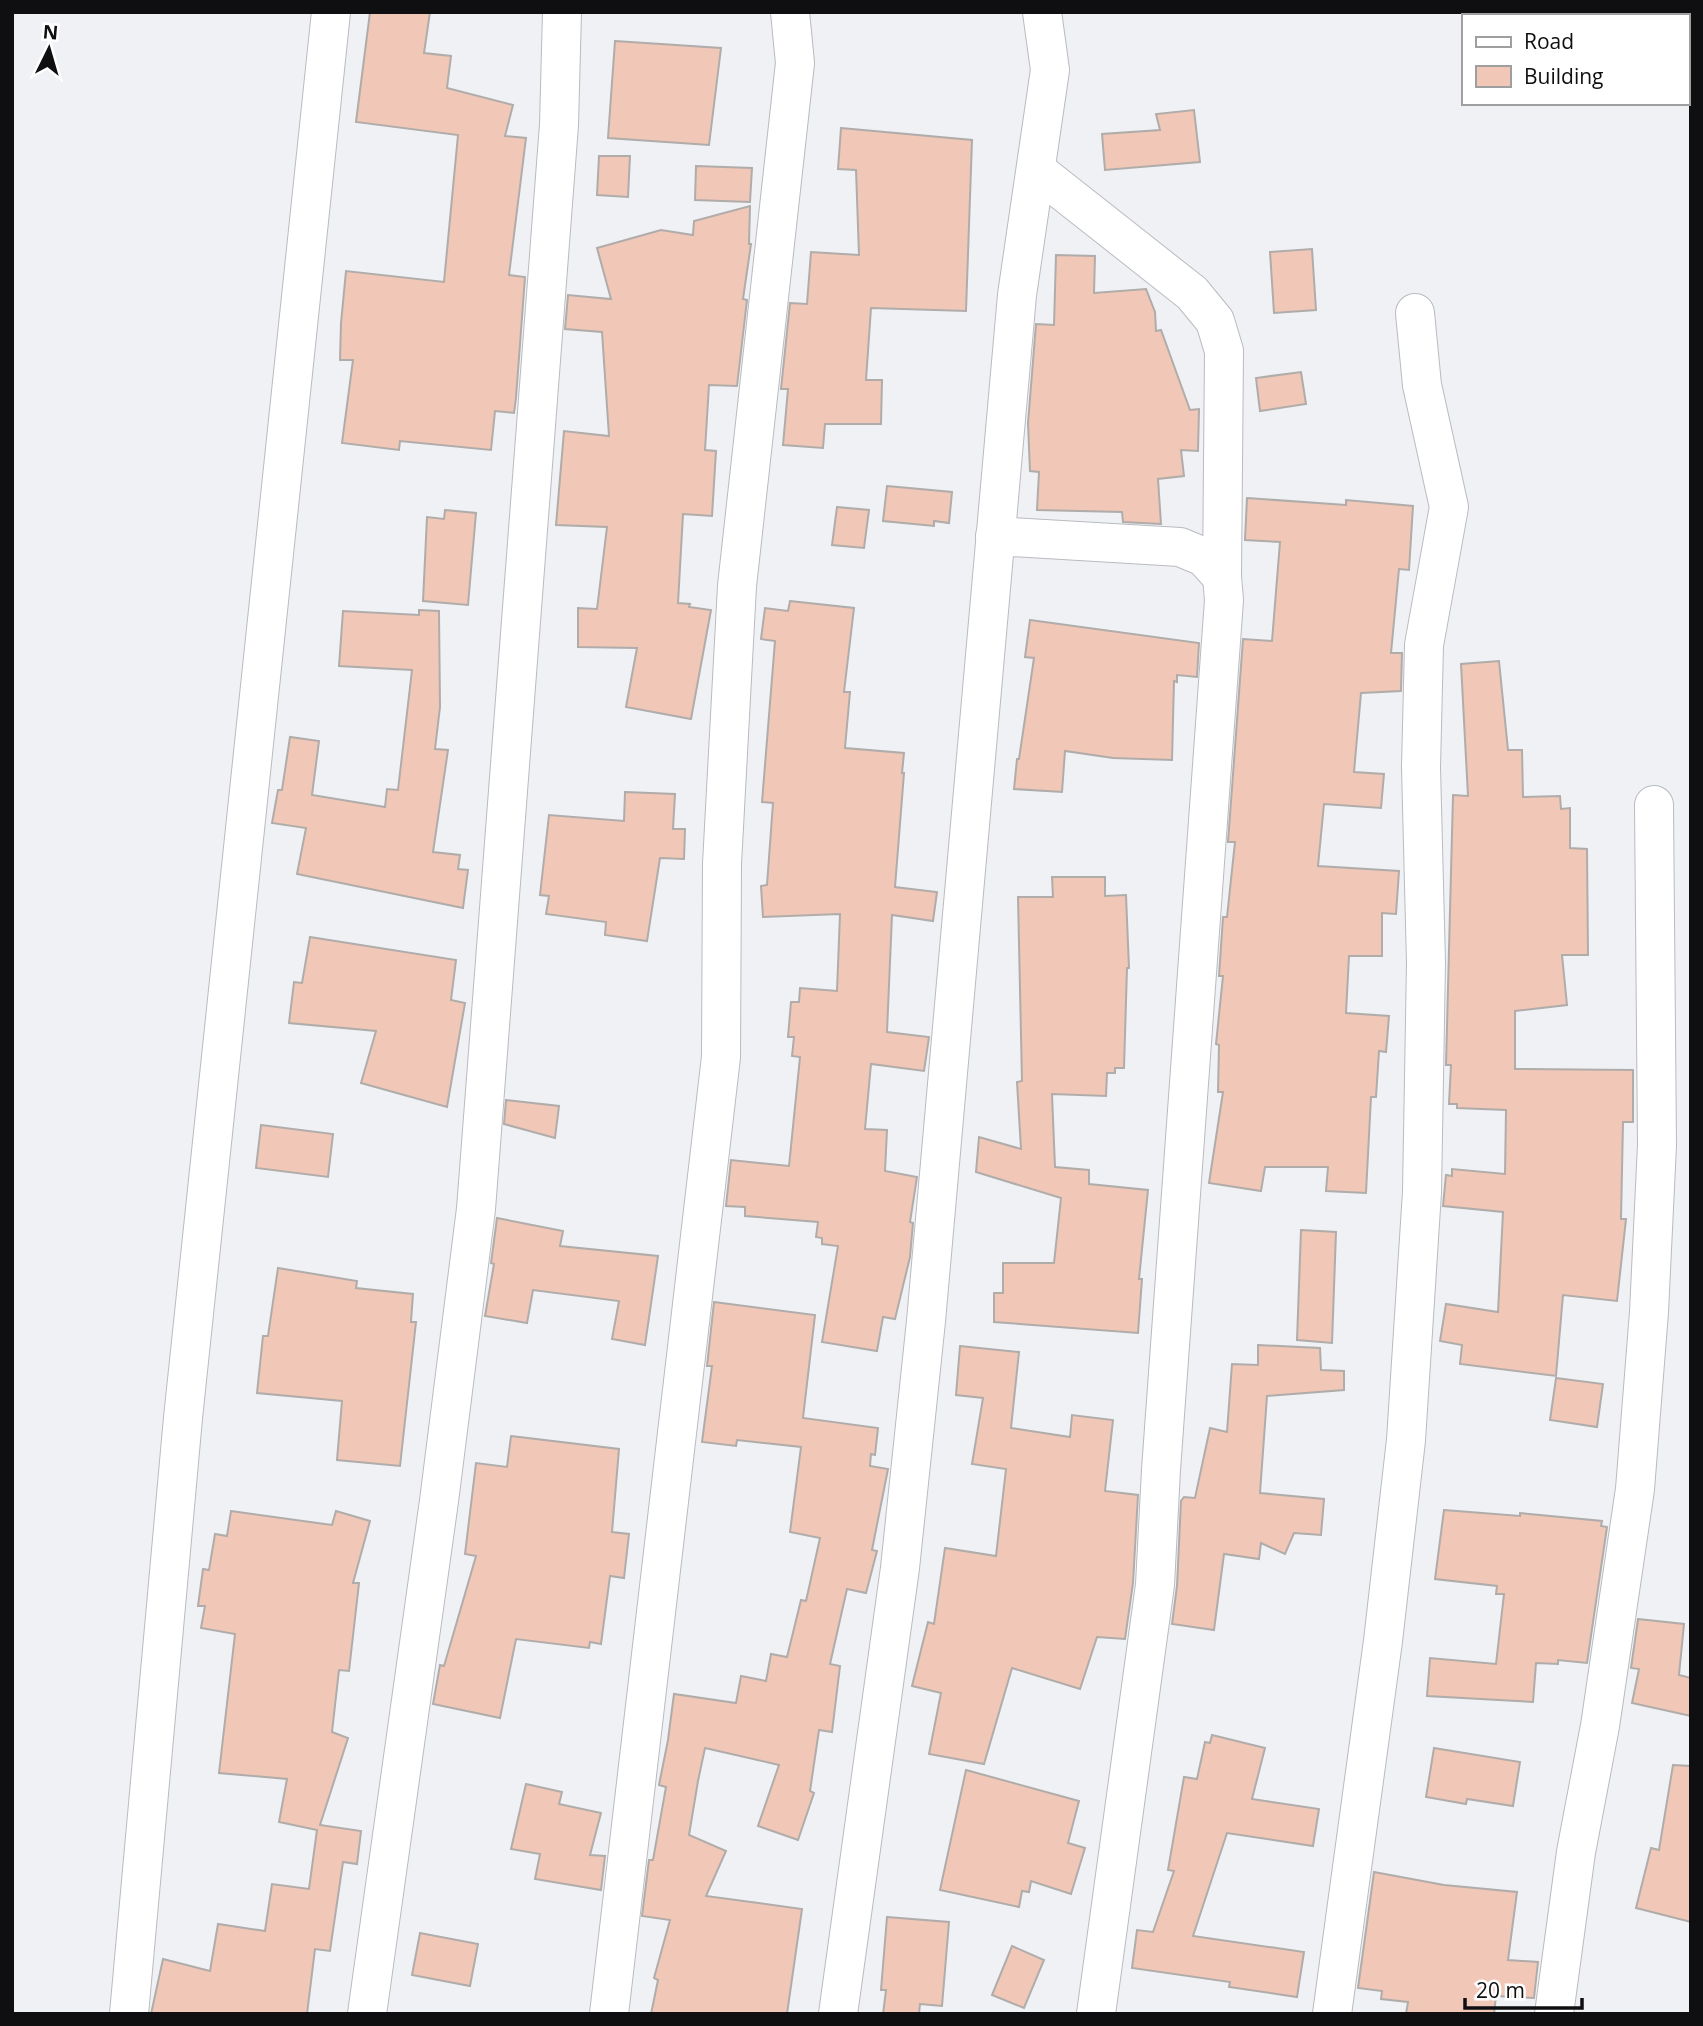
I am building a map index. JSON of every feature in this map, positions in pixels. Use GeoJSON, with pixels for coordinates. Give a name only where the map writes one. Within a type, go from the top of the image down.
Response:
{"type":"FeatureCollection","features":[{"type":"Feature","properties":{"kind":"street"},"geometry":{"type":"LineString","coordinates":[[129,2014],[183,1418],[331,12]]}},
{"type":"Feature","properties":{"kind":"street"},"geometry":{"type":"LineString","coordinates":[[367,2014],[439,1501],[476,1209],[559,125],[562,12]]}},
{"type":"Feature","properties":{"kind":"street"},"geometry":{"type":"LineString","coordinates":[[609,2014],[721,1057],[723,864],[737,586],[795,63],[790,12]]}},
{"type":"Feature","properties":{"kind":"street"},"geometry":{"type":"LineString","coordinates":[[838,2014],[900,1568],[926,1321],[1017,295],[1050,70],[1042,12]]}},
{"type":"Feature","properties":{"kind":"street"},"geometry":{"type":"LineString","coordinates":[[1037,170],[1192,293],[1215,321],[1224,351],[1224,600],[1161,1470],[1155,1586],[1096,2014]]}},
{"type":"Feature","properties":{"kind":"street"},"geometry":{"type":"LineString","coordinates":[[1332,2014],[1383,1641],[1406,1440],[1422,1192],[1426,963],[1421,767],[1424,645],[1449,507],[1422,385],[1415,313]]}},
{"type":"Feature","properties":{"kind":"street"},"geometry":{"type":"LineString","coordinates":[[996,536],[1180,547],[1203,557],[1222,577]]}},
{"type":"Feature","properties":{"kind":"street"},"geometry":{"type":"LineString","coordinates":[[1554,2014],[1576,1852],[1600,1726],[1635,1489],[1649,1312],[1657,1145],[1654,805]]}},
{"type":"Feature","properties":{"kind":"building"},"geometry":{"type":"Polygon","coordinates":[[[370,12],[430,12],[424,53],[451,56],[447,88],[513,105],[505,136],[526,138],[509,275],[525,277],[516,398],[514,413],[495,411],[491,450],[400,441],[399,450],[342,443],[353,360],[340,360],[346,271],[444,282],[458,135],[356,122],[370,12]]]}},
{"type":"Feature","properties":{"kind":"building"},"geometry":{"type":"Polygon","coordinates":[[[615,41],[721,48],[709,145],[608,138],[615,41]]]}},
{"type":"Feature","properties":{"kind":"building"},"geometry":{"type":"Polygon","coordinates":[[[1194,110],[1200,162],[1105,170],[1102,134],[1160,130],[1156,114],[1194,110]]]}},
{"type":"Feature","properties":{"kind":"building"},"geometry":{"type":"Polygon","coordinates":[[[841,128],[972,140],[966,311],[871,308],[866,380],[882,380],[881,424],[825,424],[823,448],[783,445],[788,389],[781,389],[790,303],[807,304],[811,252],[859,255],[856,170],[838,169],[841,128]]]}},
{"type":"Feature","properties":{"kind":"building"},"geometry":{"type":"Polygon","coordinates":[[[599,156],[630,156],[628,197],[597,195],[599,156]]]}},
{"type":"Feature","properties":{"kind":"building"},"geometry":{"type":"Polygon","coordinates":[[[696,166],[752,168],[750,202],[695,200],[696,166]]]}},
{"type":"Feature","properties":{"kind":"building"},"geometry":{"type":"Polygon","coordinates":[[[750,206],[751,244],[743,299],[747,300],[737,386],[709,385],[705,450],[716,451],[712,516],[683,514],[678,603],[711,610],[691,719],[626,707],[637,648],[578,647],[578,608],[597,609],[607,527],[556,525],[564,431],[609,436],[602,332],[565,329],[568,295],[611,299],[597,248],[661,230],[693,235],[694,221],[750,206]]]}},
{"type":"Feature","properties":{"kind":"building"},"geometry":{"type":"Polygon","coordinates":[[[1312,249],[1316,310],[1274,313],[1270,252],[1312,249]]]}},
{"type":"Feature","properties":{"kind":"building"},"geometry":{"type":"Polygon","coordinates":[[[1056,255],[1095,256],[1094,293],[1146,289],[1155,312],[1156,331],[1161,330],[1190,410],[1199,409],[1198,451],[1181,450],[1184,476],[1158,479],[1161,524],[1123,522],[1122,512],[1037,510],[1039,472],[1030,471],[1028,423],[1036,324],[1054,325],[1056,255]]]}},
{"type":"Feature","properties":{"kind":"building"},"geometry":{"type":"Polygon","coordinates":[[[1301,372],[1306,404],[1260,411],[1256,378],[1301,372]]]}},
{"type":"Feature","properties":{"kind":"building"},"geometry":{"type":"Polygon","coordinates":[[[887,486],[952,492],[949,523],[934,521],[934,526],[883,521],[887,486]]]}},
{"type":"Feature","properties":{"kind":"building"},"geometry":{"type":"Polygon","coordinates":[[[1247,498],[1346,505],[1346,500],[1413,506],[1409,570],[1399,569],[1391,653],[1402,653],[1401,691],[1361,693],[1354,772],[1384,774],[1381,808],[1324,804],[1318,866],[1399,871],[1396,914],[1382,913],[1382,956],[1349,956],[1346,1013],[1389,1016],[1386,1052],[1379,1051],[1376,1097],[1371,1097],[1366,1193],[1326,1191],[1328,1167],[1265,1167],[1261,1191],[1209,1183],[1223,1092],[1218,1092],[1219,1045],[1216,1044],[1223,976],[1219,976],[1223,917],[1227,917],[1235,842],[1228,842],[1243,639],[1272,641],[1280,542],[1245,540],[1247,498]]]}},
{"type":"Feature","properties":{"kind":"building"},"geometry":{"type":"Polygon","coordinates":[[[837,507],[869,510],[864,548],[832,545],[837,507]]]}},
{"type":"Feature","properties":{"kind":"building"},"geometry":{"type":"Polygon","coordinates":[[[445,510],[476,513],[468,605],[423,601],[427,517],[444,519],[445,510]]]}},
{"type":"Feature","properties":{"kind":"building"},"geometry":{"type":"Polygon","coordinates":[[[790,601],[854,608],[844,692],[850,692],[845,748],[904,753],[895,887],[937,892],[933,921],[892,915],[887,1032],[929,1037],[924,1071],[871,1064],[865,1129],[887,1130],[885,1171],[917,1177],[910,1222],[913,1223],[910,1257],[895,1319],[883,1317],[877,1351],[822,1342],[838,1246],[822,1244],[822,1238],[816,1237],[818,1222],[745,1216],[745,1207],[726,1206],[731,1160],[789,1166],[800,1057],[792,1056],[794,1037],[788,1037],[791,1002],[799,1002],[800,988],[837,991],[840,914],[763,917],[761,886],[767,885],[773,803],[762,802],[775,641],[761,639],[765,608],[788,611],[790,601]]]}},
{"type":"Feature","properties":{"kind":"building"},"geometry":{"type":"Polygon","coordinates":[[[419,610],[439,611],[440,707],[435,749],[448,750],[433,852],[460,855],[458,869],[468,870],[463,908],[297,874],[306,828],[272,823],[278,790],[282,790],[290,737],[319,741],[312,795],[385,807],[387,789],[398,790],[412,670],[339,666],[343,611],[419,615],[419,610]]]}},
{"type":"Feature","properties":{"kind":"building"},"geometry":{"type":"Polygon","coordinates":[[[1030,620],[1199,643],[1197,677],[1177,675],[1177,682],[1174,681],[1172,760],[1113,758],[1065,751],[1062,792],[1014,789],[1034,658],[1025,657],[1030,620]]]}},
{"type":"Feature","properties":{"kind":"building"},"geometry":{"type":"Polygon","coordinates":[[[1499,661],[1508,750],[1522,750],[1523,797],[1560,796],[1561,809],[1570,808],[1570,848],[1587,849],[1588,955],[1562,955],[1567,1005],[1515,1011],[1515,1069],[1633,1070],[1633,1122],[1623,1122],[1621,1219],[1626,1219],[1617,1301],[1563,1295],[1556,1376],[1460,1364],[1462,1345],[1440,1341],[1446,1304],[1498,1312],[1503,1212],[1443,1206],[1446,1175],[1452,1176],[1452,1169],[1505,1174],[1506,1110],[1457,1108],[1457,1104],[1449,1104],[1451,1065],[1446,1065],[1453,795],[1468,796],[1461,664],[1499,661]]]}},
{"type":"Feature","properties":{"kind":"building"},"geometry":{"type":"Polygon","coordinates":[[[625,792],[675,794],[673,829],[685,829],[684,859],[660,858],[647,941],[605,935],[606,922],[546,914],[549,896],[540,895],[549,815],[624,821],[625,792]]]}},
{"type":"Feature","properties":{"kind":"building"},"geometry":{"type":"Polygon","coordinates":[[[1052,877],[1105,877],[1105,896],[1126,895],[1129,968],[1124,1068],[1115,1068],[1115,1073],[1107,1073],[1106,1096],[1052,1094],[1055,1167],[1089,1170],[1089,1184],[1148,1190],[1139,1279],[1142,1279],[1138,1333],[994,1322],[994,1293],[1003,1293],[1003,1263],[1054,1263],[1061,1198],[976,1172],[979,1137],[1021,1149],[1017,1082],[1022,1081],[1018,897],[1053,897],[1052,877]]]}},
{"type":"Feature","properties":{"kind":"building"},"geometry":{"type":"Polygon","coordinates":[[[310,937],[456,960],[451,1000],[465,1003],[447,1107],[361,1083],[376,1031],[289,1023],[294,982],[302,983],[310,937]]]}},
{"type":"Feature","properties":{"kind":"building"},"geometry":{"type":"Polygon","coordinates":[[[506,1100],[559,1106],[555,1138],[504,1124],[506,1100]]]}},
{"type":"Feature","properties":{"kind":"building"},"geometry":{"type":"Polygon","coordinates":[[[261,1125],[333,1134],[328,1177],[256,1168],[261,1125]]]}},
{"type":"Feature","properties":{"kind":"building"},"geometry":{"type":"Polygon","coordinates":[[[497,1218],[563,1231],[560,1246],[658,1256],[645,1345],[612,1339],[619,1301],[533,1290],[527,1323],[485,1316],[494,1264],[491,1263],[497,1218]]]}},
{"type":"Feature","properties":{"kind":"building"},"geometry":{"type":"Polygon","coordinates":[[[1301,1230],[1336,1232],[1332,1343],[1297,1340],[1301,1230]]]}},
{"type":"Feature","properties":{"kind":"building"},"geometry":{"type":"Polygon","coordinates":[[[278,1268],[357,1281],[356,1288],[413,1294],[411,1322],[416,1322],[400,1466],[337,1460],[342,1401],[257,1393],[263,1336],[268,1336],[278,1268]]]}},
{"type":"Feature","properties":{"kind":"building"},"geometry":{"type":"Polygon","coordinates":[[[714,1302],[815,1315],[803,1418],[878,1428],[875,1455],[871,1454],[870,1466],[888,1469],[872,1550],[877,1551],[866,1593],[847,1589],[830,1664],[840,1666],[832,1732],[819,1730],[810,1791],[814,1793],[798,1840],[758,1826],[779,1765],[705,1748],[698,1781],[689,1835],[726,1851],[706,1896],[802,1909],[787,2014],[651,2014],[658,1980],[654,1978],[670,1920],[642,1916],[649,1860],[653,1860],[666,1787],[659,1785],[674,1694],[736,1703],[741,1676],[766,1681],[771,1654],[787,1657],[801,1600],[806,1601],[820,1538],[790,1532],[801,1447],[737,1440],[736,1446],[702,1442],[712,1366],[707,1366],[714,1302]]]}},
{"type":"Feature","properties":{"kind":"building"},"geometry":{"type":"Polygon","coordinates":[[[1258,1345],[1320,1348],[1321,1370],[1344,1371],[1344,1390],[1267,1396],[1260,1493],[1324,1499],[1321,1535],[1294,1533],[1285,1554],[1261,1543],[1259,1559],[1224,1554],[1214,1630],[1172,1624],[1177,1586],[1181,1501],[1184,1497],[1195,1498],[1210,1428],[1227,1432],[1232,1364],[1258,1365],[1258,1345]]]}},
{"type":"Feature","properties":{"kind":"building"},"geometry":{"type":"Polygon","coordinates":[[[960,1346],[1019,1352],[1011,1428],[1070,1437],[1072,1415],[1113,1420],[1105,1491],[1138,1495],[1133,1583],[1125,1639],[1097,1637],[1080,1689],[1012,1668],[984,1764],[929,1754],[941,1693],[912,1686],[928,1622],[934,1624],[945,1548],[996,1556],[1006,1469],[972,1464],[983,1398],[956,1395],[960,1346]]]}},
{"type":"Feature","properties":{"kind":"building"},"geometry":{"type":"Polygon","coordinates":[[[1556,1378],[1603,1384],[1597,1427],[1550,1420],[1556,1378]]]}},
{"type":"Feature","properties":{"kind":"building"},"geometry":{"type":"Polygon","coordinates":[[[511,1436],[619,1449],[612,1532],[629,1534],[624,1578],[610,1576],[601,1644],[590,1642],[589,1648],[516,1639],[500,1718],[433,1704],[440,1665],[444,1666],[476,1556],[465,1554],[476,1463],[507,1467],[511,1436]]]}},
{"type":"Feature","properties":{"kind":"building"},"geometry":{"type":"Polygon","coordinates":[[[1444,1510],[1520,1516],[1520,1513],[1602,1521],[1601,1526],[1607,1527],[1587,1663],[1558,1660],[1558,1664],[1536,1663],[1533,1702],[1427,1696],[1430,1658],[1496,1664],[1504,1594],[1496,1594],[1497,1586],[1435,1579],[1444,1510]]]}},
{"type":"Feature","properties":{"kind":"building"},"geometry":{"type":"Polygon","coordinates":[[[231,1511],[332,1525],[336,1511],[370,1521],[353,1583],[359,1583],[349,1671],[339,1670],[332,1732],[348,1738],[320,1825],[361,1831],[357,1864],[343,1862],[330,1951],[315,1949],[307,2014],[151,2014],[163,1959],[210,1971],[218,1924],[265,1931],[272,1884],[309,1889],[317,1830],[279,1822],[287,1779],[219,1773],[235,1634],[201,1628],[205,1606],[198,1606],[203,1569],[209,1570],[215,1534],[227,1536],[231,1511]]]}},
{"type":"Feature","properties":{"kind":"building"},"geometry":{"type":"Polygon","coordinates":[[[1638,1619],[1684,1624],[1679,1675],[1691,1678],[1691,1716],[1632,1703],[1639,1669],[1631,1668],[1638,1619]]]}},
{"type":"Feature","properties":{"kind":"building"},"geometry":{"type":"Polygon","coordinates":[[[1212,1735],[1265,1748],[1252,1799],[1319,1809],[1313,1846],[1227,1833],[1193,1936],[1304,1952],[1297,1997],[1229,1987],[1230,1982],[1132,1968],[1137,1930],[1153,1932],[1174,1871],[1168,1870],[1184,1777],[1197,1779],[1205,1742],[1210,1743],[1212,1735]]]}},
{"type":"Feature","properties":{"kind":"building"},"geometry":{"type":"Polygon","coordinates":[[[1434,1748],[1520,1762],[1513,1806],[1467,1799],[1466,1804],[1426,1797],[1434,1748]]]}},
{"type":"Feature","properties":{"kind":"building"},"geometry":{"type":"Polygon","coordinates":[[[1673,1765],[1691,1766],[1691,1922],[1636,1908],[1651,1848],[1659,1850],[1673,1765]]]}},
{"type":"Feature","properties":{"kind":"building"},"geometry":{"type":"Polygon","coordinates":[[[966,1770],[1079,1801],[1068,1843],[1085,1848],[1071,1894],[1031,1881],[1029,1892],[1022,1891],[1019,1907],[940,1890],[966,1770]]]}},
{"type":"Feature","properties":{"kind":"building"},"geometry":{"type":"Polygon","coordinates":[[[526,1784],[562,1792],[559,1804],[601,1813],[590,1855],[605,1856],[601,1890],[535,1879],[540,1854],[511,1849],[526,1784]]]}},
{"type":"Feature","properties":{"kind":"building"},"geometry":{"type":"Polygon","coordinates":[[[1374,1872],[1444,1885],[1517,1892],[1508,1960],[1538,1962],[1534,1998],[1496,1996],[1494,2014],[1406,2014],[1408,2002],[1381,1999],[1382,1991],[1358,1988],[1374,1872]]]}},
{"type":"Feature","properties":{"kind":"building"},"geometry":{"type":"Polygon","coordinates":[[[887,1917],[949,1922],[942,2006],[920,2004],[919,2014],[883,2014],[886,1990],[881,1990],[887,1917]]]}},
{"type":"Feature","properties":{"kind":"building"},"geometry":{"type":"Polygon","coordinates":[[[420,1933],[478,1944],[470,1986],[412,1975],[420,1933]]]}},
{"type":"Feature","properties":{"kind":"building"},"geometry":{"type":"Polygon","coordinates":[[[1012,1946],[1044,1960],[1024,2008],[992,1995],[1012,1946]]]}}]}
